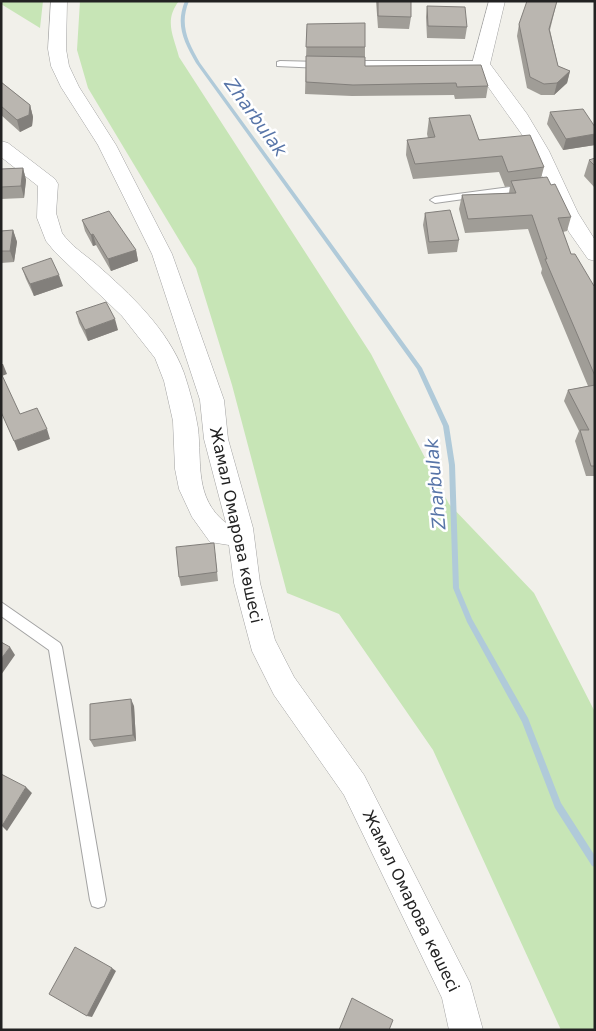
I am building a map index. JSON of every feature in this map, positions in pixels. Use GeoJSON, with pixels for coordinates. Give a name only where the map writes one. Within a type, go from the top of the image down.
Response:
{"type":"FeatureCollection","features":[{"type":"Feature","properties":{"kind":"street","name":"Жамал Омарова көшесі"},"geometry":{"type":"LineString","coordinates":[[59,1],[57,49],[60,66],[70,87],[108,145],[162,254],[212,400],[216,439],[241,535],[247,583],[262,642],[284,686],[354,785],[458,996],[466,1030]]}},
{"type":"Feature","properties":{"kind":"street"},"geometry":{"type":"LineString","coordinates":[[497,1],[481,64],[532,136],[548,186],[570,216],[587,246],[595,254]]}},
{"type":"Feature","properties":{"kind":"street"},"geometry":{"type":"LineString","coordinates":[[1,147],[48,184],[47,220],[61,247],[88,270],[158,344],[167,360],[178,394],[186,429],[188,481],[197,503],[206,519],[219,534],[241,535]]}},
{"type":"Feature","properties":{"kind":"lane"},"geometry":{"type":"LineString","coordinates":[[280,64],[481,64]]}},
{"type":"Feature","properties":{"kind":"lane"},"geometry":{"type":"LineString","coordinates":[[435,200],[548,186]]}},
{"type":"Feature","properties":{"kind":"lane"},"geometry":{"type":"LineString","coordinates":[[1,608],[55,647],[98,900]]}},
{"type":"Feature","properties":{"kind":"green space"},"geometry":{"type":"Polygon","coordinates":[[[1,1],[43,1],[40,28],[1,4],[1,1]]]}},
{"type":"Feature","properties":{"kind":"green space"},"geometry":{"type":"Polygon","coordinates":[[[80,1],[179,1],[174,8],[171,28],[179,57],[371,354],[449,504],[534,593],[595,712],[595,1030],[561,1030],[433,750],[339,614],[287,593],[232,385],[196,268],[88,88],[77,50],[80,1]]]}},
{"type":"Feature","properties":{"kind":"building"},"geometry":{"type":"Polygon","coordinates":[[[378,1],[411,1],[411,17],[378,16],[378,1]]]}},
{"type":"Feature","properties":{"kind":"building"},"geometry":{"type":"Polygon","coordinates":[[[527,1],[557,1],[549,29],[558,66],[570,71],[557,83],[544,84],[530,77],[519,24],[527,1]]]}},
{"type":"Feature","properties":{"kind":"building"},"geometry":{"type":"Polygon","coordinates":[[[427,6],[465,7],[467,27],[428,26],[427,6]]]}},
{"type":"Feature","properties":{"kind":"building"},"geometry":{"type":"Polygon","coordinates":[[[365,23],[365,47],[306,47],[307,24],[365,23]]]}},
{"type":"Feature","properties":{"kind":"building"},"geometry":{"type":"Polygon","coordinates":[[[306,56],[365,57],[365,66],[481,65],[488,86],[457,87],[456,83],[353,85],[306,82],[306,56]]]}},
{"type":"Feature","properties":{"kind":"building"},"geometry":{"type":"Polygon","coordinates":[[[1,82],[30,105],[29,115],[17,120],[1,106],[1,82]]]}},
{"type":"Feature","properties":{"kind":"building"},"geometry":{"type":"Polygon","coordinates":[[[583,109],[595,127],[595,134],[566,139],[550,112],[583,109]]]}},
{"type":"Feature","properties":{"kind":"building"},"geometry":{"type":"Polygon","coordinates":[[[470,115],[479,140],[530,135],[544,167],[508,172],[502,156],[415,164],[407,140],[435,137],[429,118],[470,115]]]}},
{"type":"Feature","properties":{"kind":"building"},"geometry":{"type":"Polygon","coordinates":[[[595,158],[595,166],[589,160],[595,158]]]}},
{"type":"Feature","properties":{"kind":"building"},"geometry":{"type":"Polygon","coordinates":[[[23,168],[21,186],[1,187],[1,169],[23,168]]]}},
{"type":"Feature","properties":{"kind":"building"},"geometry":{"type":"Polygon","coordinates":[[[547,177],[551,185],[555,184],[571,217],[558,218],[571,254],[575,254],[595,286],[595,376],[545,259],[547,259],[532,215],[468,219],[462,195],[516,193],[511,181],[547,177]]]}},
{"type":"Feature","properties":{"kind":"building"},"geometry":{"type":"Polygon","coordinates":[[[450,210],[459,240],[429,242],[425,213],[450,210]]]}},
{"type":"Feature","properties":{"kind":"building"},"geometry":{"type":"Polygon","coordinates":[[[109,211],[136,250],[108,259],[82,220],[109,211]]]}},
{"type":"Feature","properties":{"kind":"building"},"geometry":{"type":"Polygon","coordinates":[[[13,230],[10,251],[1,251],[1,231],[13,230]]]}},
{"type":"Feature","properties":{"kind":"building"},"geometry":{"type":"Polygon","coordinates":[[[51,258],[59,275],[30,284],[22,268],[51,258]]]}},
{"type":"Feature","properties":{"kind":"building"},"geometry":{"type":"Polygon","coordinates":[[[106,302],[115,319],[85,330],[76,312],[106,302]]]}},
{"type":"Feature","properties":{"kind":"building"},"geometry":{"type":"Polygon","coordinates":[[[1,373],[20,414],[37,408],[47,429],[14,441],[1,412],[1,373]]]}},
{"type":"Feature","properties":{"kind":"building"},"geometry":{"type":"Polygon","coordinates":[[[595,385],[595,466],[591,466],[580,430],[589,430],[568,390],[595,385]]]}},
{"type":"Feature","properties":{"kind":"building"},"geometry":{"type":"Polygon","coordinates":[[[214,543],[217,572],[179,577],[176,547],[214,543]]]}},
{"type":"Feature","properties":{"kind":"building"},"geometry":{"type":"Polygon","coordinates":[[[1,642],[10,647],[1,659],[1,642]]]}},
{"type":"Feature","properties":{"kind":"building"},"geometry":{"type":"Polygon","coordinates":[[[131,699],[133,735],[90,740],[90,704],[131,699]]]}},
{"type":"Feature","properties":{"kind":"building"},"geometry":{"type":"Polygon","coordinates":[[[1,774],[26,787],[2,826],[1,826],[1,774]]]}},
{"type":"Feature","properties":{"kind":"building"},"geometry":{"type":"Polygon","coordinates":[[[75,947],[112,968],[87,1016],[49,994],[75,947]]]}},
{"type":"Feature","properties":{"kind":"building"},"geometry":{"type":"Polygon","coordinates":[[[352,998],[393,1020],[389,1030],[339,1030],[352,998]]]}},
{"type":"Feature","properties":{"kind":"waterway","name":"Zharbulak"},"geometry":{"type":"LineString","coordinates":[[187,1],[182,17],[182,25],[187,41],[198,63],[419,368],[446,426],[452,465],[456,588],[469,620],[525,720],[558,805],[595,863]]}}]}
